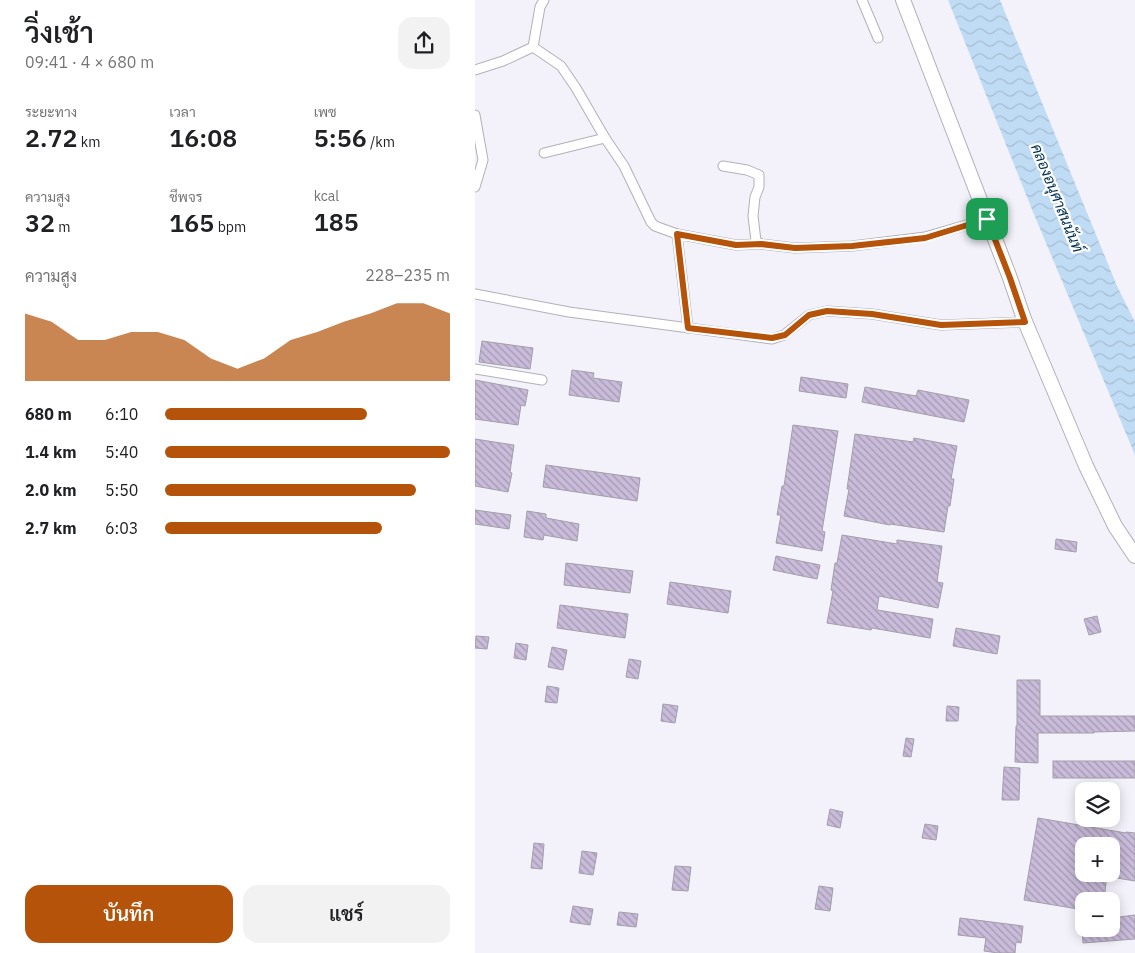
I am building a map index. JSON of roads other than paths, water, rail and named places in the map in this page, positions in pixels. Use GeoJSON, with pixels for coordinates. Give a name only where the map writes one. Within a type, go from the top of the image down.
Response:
{"type":"FeatureCollection","features":[{"type":"Feature","properties":{"kind":"main road"},"geometry":{"type":"LineString","coordinates":[[903,0],[1010,278],[1025,322],[1086,466],[1115,526],[1135,556]]}},
{"type":"Feature","properties":{"kind":"street"},"geometry":{"type":"LineString","coordinates":[[533,48],[544,0]]}},
{"type":"Feature","properties":{"kind":"street"},"geometry":{"type":"LineString","coordinates":[[862,0],[878,38]]}},
{"type":"Feature","properties":{"kind":"street"},"geometry":{"type":"LineString","coordinates":[[475,70],[503,61],[533,48]]}},
{"type":"Feature","properties":{"kind":"street"},"geometry":{"type":"LineString","coordinates":[[533,48],[561,66],[623,166],[651,222],[655,226],[677,234],[736,245],[761,244],[795,248],[861,245],[925,238],[987,219]]}},
{"type":"Feature","properties":{"kind":"street"},"geometry":{"type":"LineString","coordinates":[[475,115],[483,160],[475,187]]}},
{"type":"Feature","properties":{"kind":"street"},"geometry":{"type":"LineString","coordinates":[[544,153],[605,138]]}},
{"type":"Feature","properties":{"kind":"street"},"geometry":{"type":"LineString","coordinates":[[723,166],[747,170],[759,175],[759,187],[755,197],[753,216],[757,241],[761,244]]}},
{"type":"Feature","properties":{"kind":"street"},"geometry":{"type":"LineString","coordinates":[[677,234],[688,328]]}},
{"type":"Feature","properties":{"kind":"street"},"geometry":{"type":"LineString","coordinates":[[475,294],[569,312],[772,338],[785,335],[809,315],[827,311],[872,314],[941,325],[1025,322]]}},
{"type":"Feature","properties":{"kind":"street"},"geometry":{"type":"LineString","coordinates":[[475,369],[542,380]]}},
{"type":"Feature","properties":{"kind":"water","name":"คลองอนุศาสนนันท์"},"geometry":{"type":"Polygon","coordinates":[[[948,0],[1000,0],[1117,286],[1135,322],[1135,455],[1033,212],[948,0]]]}}]}
